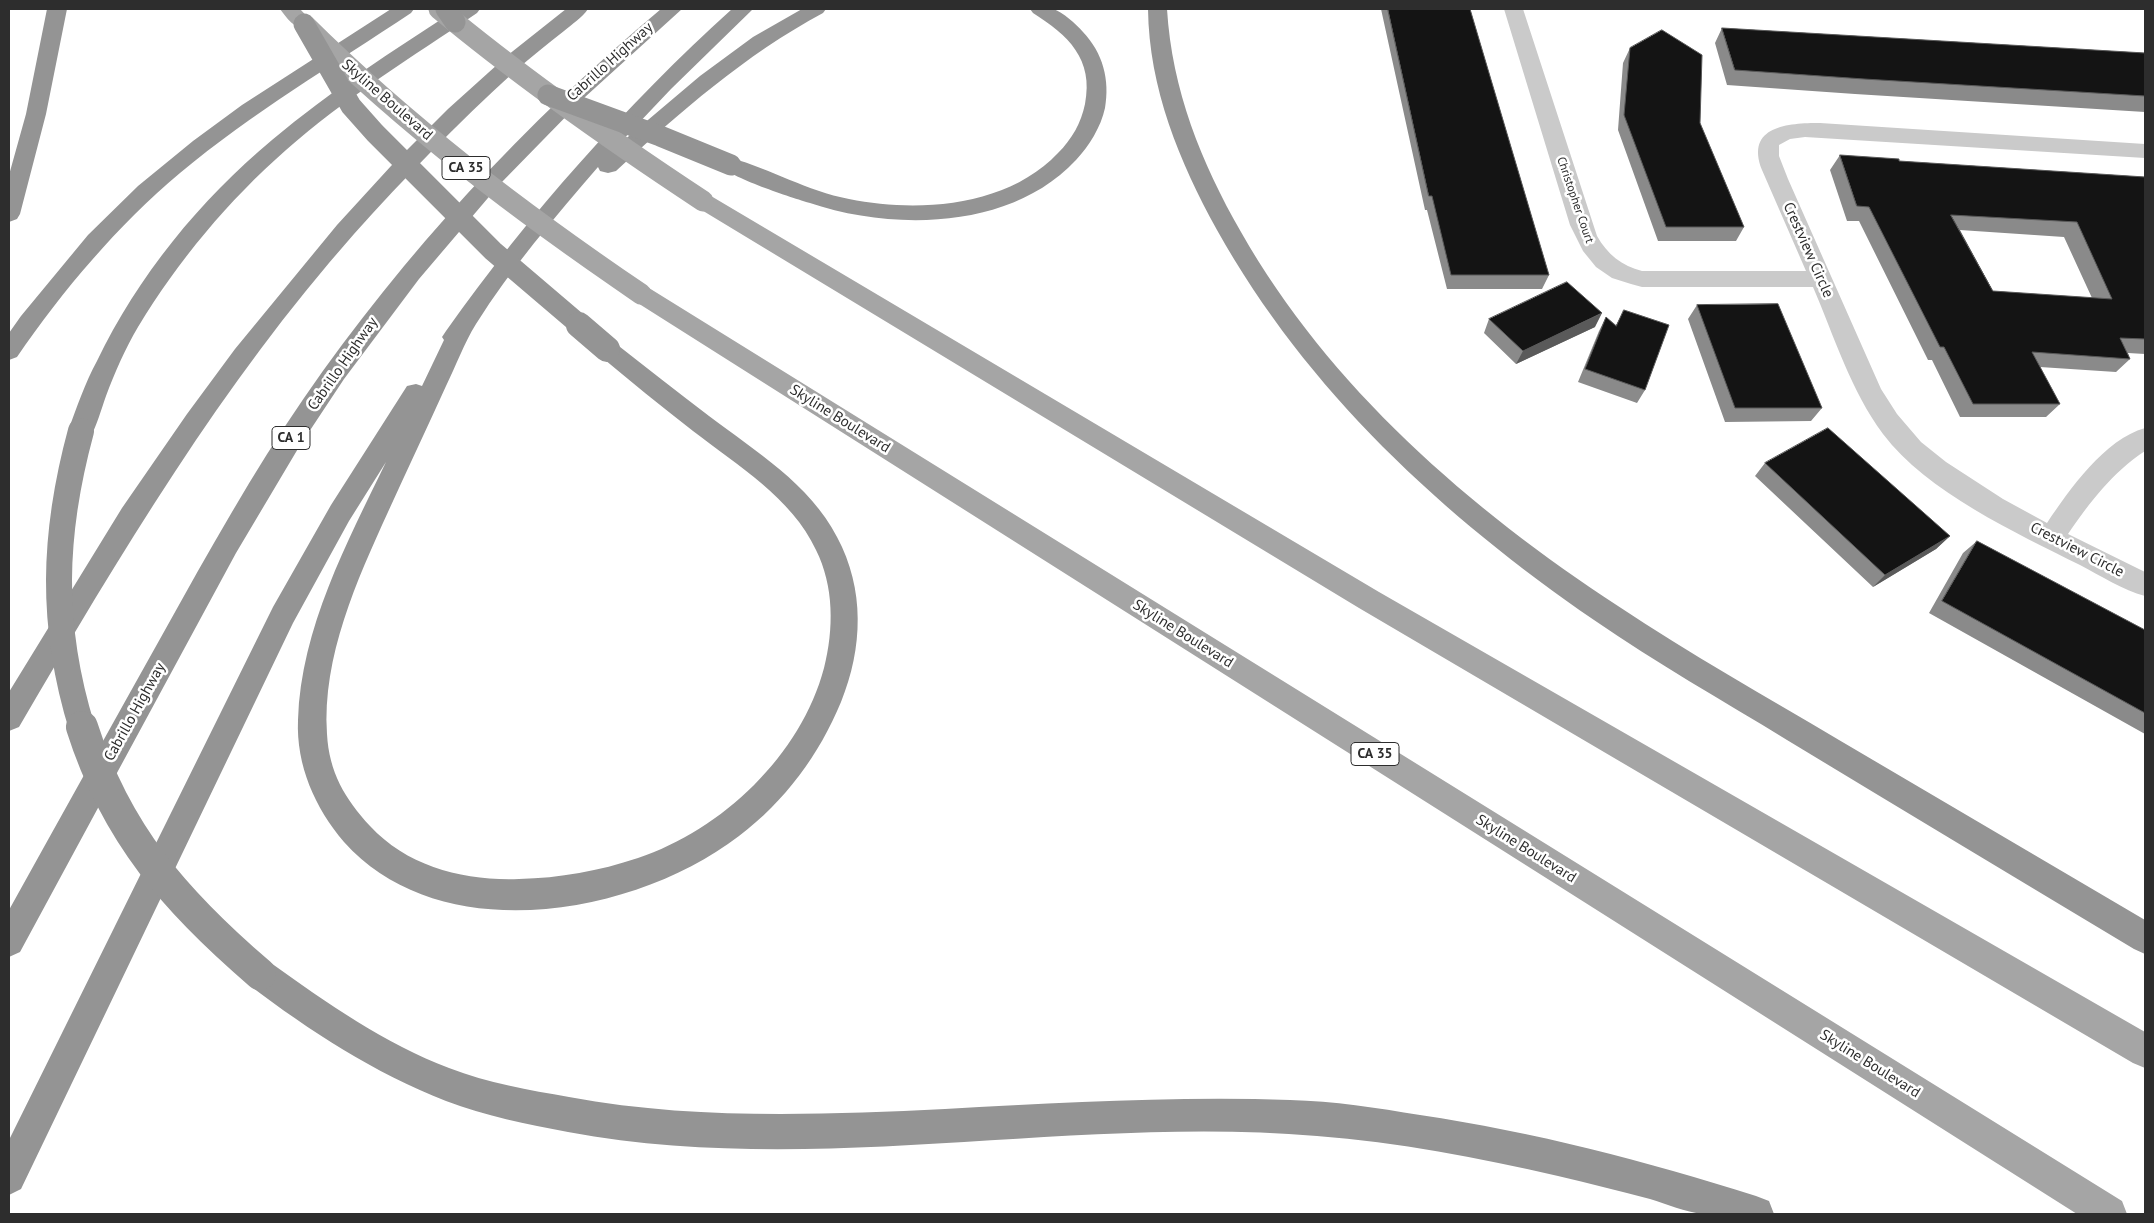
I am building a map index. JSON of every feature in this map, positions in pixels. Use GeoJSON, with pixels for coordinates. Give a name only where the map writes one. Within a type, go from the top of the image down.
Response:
{"type":"FeatureCollection","features":[{"type":"Feature","properties":{"kind":"highway"},"geometry":{"type":"LineString","coordinates":[[9,214],[36,114],[57,9]]}},
{"type":"Feature","properties":{"kind":"highway"},"geometry":{"type":"LineString","coordinates":[[9,351],[46,298],[75,264],[124,211],[161,178],[249,111],[404,9]]}},
{"type":"Feature","properties":{"kind":"highway"},"geometry":{"type":"LineString","coordinates":[[9,718],[99,567],[149,488],[197,417],[291,293],[352,221],[436,132],[479,92],[578,9]]}},
{"type":"Feature","properties":{"kind":"highway","name":"Cabrillo Highway"},"geometry":{"type":"LineString","coordinates":[[9,941],[240,523],[289,442],[334,375],[422,258],[503,164],[593,76],[672,9]]}},
{"type":"Feature","properties":{"kind":"highway"},"geometry":{"type":"LineString","coordinates":[[9,1177],[300,583],[382,444],[464,322],[518,248],[590,162],[656,90],[743,9]]}},
{"type":"Feature","properties":{"kind":"highway"},"geometry":{"type":"LineString","coordinates":[[518,248],[693,92],[769,36],[816,9]]}},
{"type":"Feature","properties":{"kind":"highway"},"geometry":{"type":"LineString","coordinates":[[548,95],[660,136],[803,194],[829,202],[852,208],[897,213],[920,213],[965,208],[1001,198],[1027,188],[1061,164],[1074,150],[1094,117],[1097,101],[1095,70],[1089,54],[1066,27],[1040,9]]}},
{"type":"Feature","properties":{"kind":"highway"},"geometry":{"type":"LineString","coordinates":[[1157,9],[1161,54],[1175,111],[1195,166],[1226,227],[1265,289],[1314,354],[1362,410],[1414,461],[1472,512],[1537,564],[1621,622],[1706,676],[2145,938]]}},
{"type":"Feature","properties":{"kind":"highway"},"geometry":{"type":"LineString","coordinates":[[457,13],[306,122],[256,167],[207,217],[163,272],[125,330],[108,360],[81,431],[60,530],[58,564],[63,654],[83,734],[92,759],[117,811],[152,866],[198,919],[260,974],[351,1036],[418,1072],[451,1086],[487,1096],[604,1121],[646,1128],[689,1131],[810,1133],[1163,1118],[1233,1116],[1306,1118],[1411,1131],[1536,1153],[1606,1170],[1756,1214]]}},
{"type":"Feature","properties":{"kind":"highway"},"geometry":{"type":"LineString","coordinates":[[297,16],[351,106],[375,133],[493,250],[608,349],[772,479],[798,503],[819,530],[835,560],[844,598],[844,637],[836,678],[829,697],[808,739],[776,782],[735,821],[685,854],[625,879],[558,894],[506,895],[457,889],[428,882],[401,870],[361,841],[344,821],[323,784],[313,747],[312,715],[319,665],[343,589],[372,519],[464,322]]}},
{"type":"Feature","properties":{"kind":"main road"},"geometry":{"type":"LineString","coordinates":[[439,9],[457,13],[548,95],[636,157],[781,249],[1369,600],[2145,1051]]}},
{"type":"Feature","properties":{"kind":"main road","name":"Skyline Boulevard"},"geometry":{"type":"LineString","coordinates":[[297,16],[391,107],[474,174],[565,242],[641,294],[2109,1214]]}},
{"type":"Feature","properties":{"kind":"street","name":"Christopher Court"},"geometry":{"type":"LineString","coordinates":[[1513,9],[1581,225],[1591,248],[1605,264],[1622,274],[1642,279],[1821,279]]}},
{"type":"Feature","properties":{"kind":"street","name":"Crestview Circle"},"geometry":{"type":"LineString","coordinates":[[2145,151],[1801,130],[1775,137],[1768,144],[1770,161],[1879,409],[1911,448],[1931,465],[1969,491],[2145,585]]}},
{"type":"Feature","properties":{"kind":"street"},"geometry":{"type":"LineString","coordinates":[[2052,537],[2092,482],[2130,447],[2145,438]]}},
{"type":"Feature","properties":{"kind":"building"},"geometry":{"type":"Polygon","coordinates":[[[1388,9],[1470,9],[1549,275],[1451,275],[1432,196],[1429,196],[1388,9]]]}},
{"type":"Feature","properties":{"kind":"building"},"geometry":{"type":"Polygon","coordinates":[[[1722,28],[2145,53],[2145,96],[1735,70],[1722,28]]]}},
{"type":"Feature","properties":{"kind":"building"},"geometry":{"type":"Polygon","coordinates":[[[1662,30],[1702,55],[1700,123],[1744,227],[1666,227],[1624,115],[1630,48],[1662,30]]]}},
{"type":"Feature","properties":{"kind":"building"},"geometry":{"type":"Polygon","coordinates":[[[1840,155],[1899,159],[1899,161],[2145,177],[2145,339],[2120,338],[2130,359],[2032,352],[2060,404],[1973,404],[1944,347],[1940,347],[1869,207],[1857,206],[1840,155]],[[1951,215],[1993,291],[2112,299],[2077,222],[1951,215]]]}},
{"type":"Feature","properties":{"kind":"building"},"geometry":{"type":"Polygon","coordinates":[[[1567,282],[1602,313],[1523,351],[1489,319],[1567,282]]]}},
{"type":"Feature","properties":{"kind":"building"},"geometry":{"type":"Polygon","coordinates":[[[1778,304],[1822,408],[1735,408],[1697,305],[1778,304]]]}},
{"type":"Feature","properties":{"kind":"building"},"geometry":{"type":"Polygon","coordinates":[[[1624,310],[1669,325],[1645,390],[1585,369],[1606,317],[1616,326],[1624,310]]]}},
{"type":"Feature","properties":{"kind":"building"},"geometry":{"type":"Polygon","coordinates":[[[1828,428],[1950,536],[1885,575],[1765,463],[1828,428]]]}},
{"type":"Feature","properties":{"kind":"building"},"geometry":{"type":"Polygon","coordinates":[[[1977,541],[2145,630],[2145,713],[1942,601],[1977,541]]]}}]}
